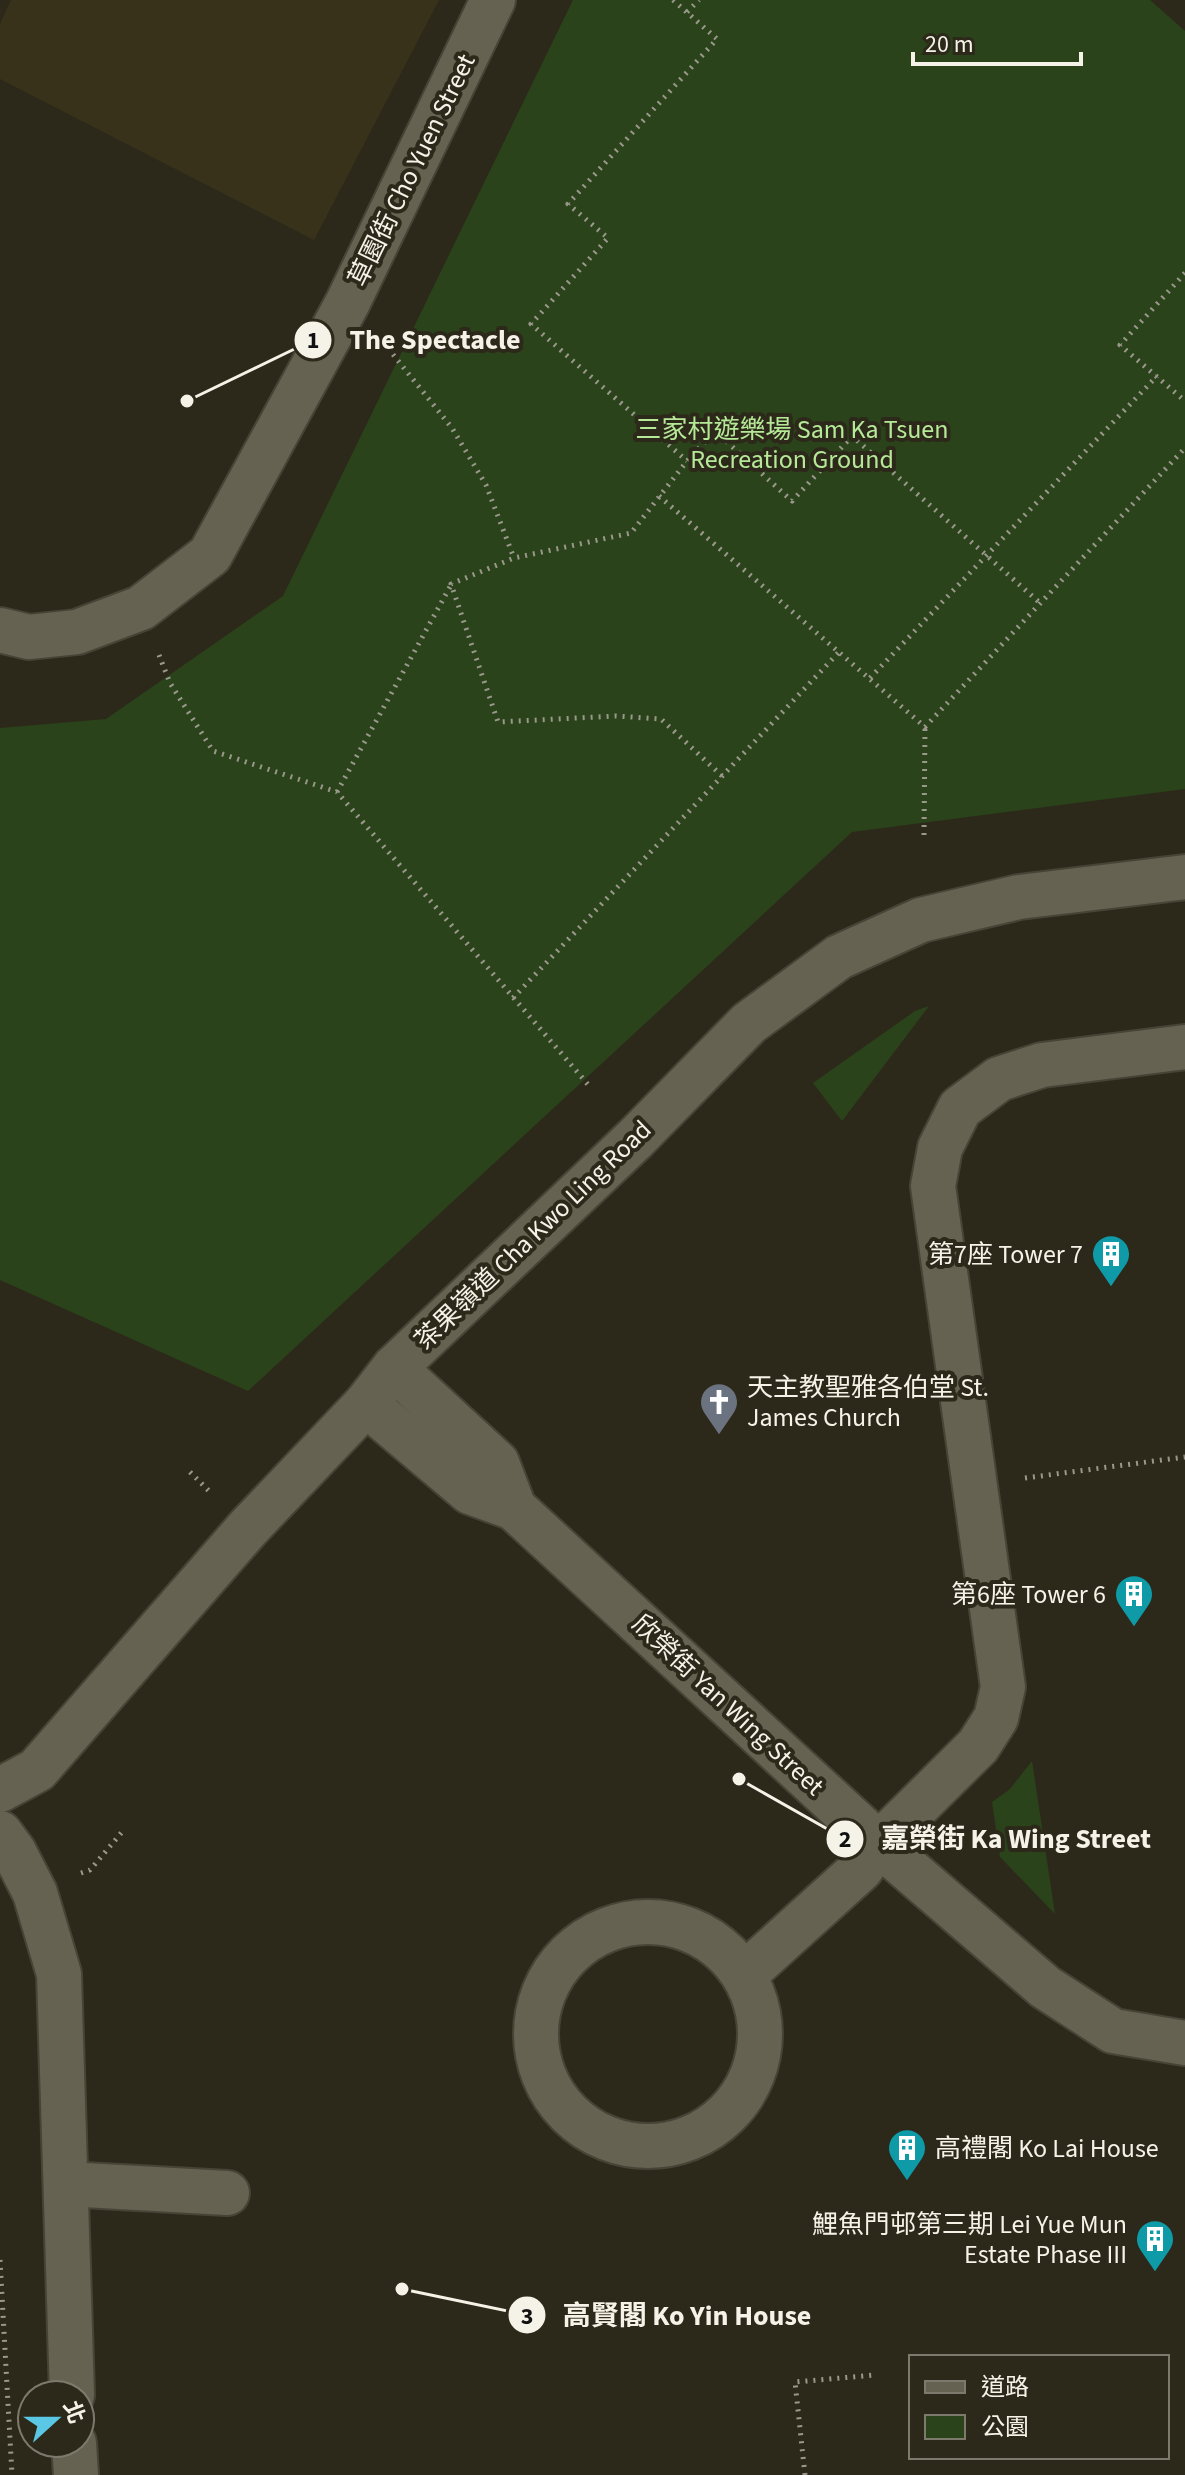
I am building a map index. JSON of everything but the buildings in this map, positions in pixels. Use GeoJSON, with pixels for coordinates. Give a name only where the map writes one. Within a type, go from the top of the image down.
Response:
{"type":"FeatureCollection","features":[{"type":"Feature","properties":{"kind":"street","name":"草園街 Cho Yuen Street"},"geometry":{"type":"LineString","coordinates":[[0,630],[29,637],[77,632],[141,608],[210,555],[348,302],[493,0]]}},
{"type":"Feature","properties":{"kind":"street","name":"茶果嶺道 Cha Kwo Ling Road"},"geometry":{"type":"LineString","coordinates":[[0,1790],[37,1770],[248,1528],[366,1404],[394,1368],[636,1138],[749,1023],[839,957],[921,920],[1019,897],[1185,877]]}},
{"type":"Feature","properties":{"kind":"street"},"geometry":{"type":"LineString","coordinates":[[744,1975],[861,1869],[879,1844],[978,1746],[996,1718],[1003,1687],[933,1186],[940,1148],[960,1108],[999,1079],[1042,1065],[1185,1047]]}},
{"type":"Feature","properties":{"kind":"street","name":"欣榮街 Yan Wing Street"},"geometry":{"type":"LineString","coordinates":[[394,1368],[497,1463],[514,1508]]}},
{"type":"Feature","properties":{"kind":"street","name":"欣榮街 Yan Wing Street"},"geometry":{"type":"LineString","coordinates":[[366,1404],[470,1492],[514,1508],[879,1844],[1045,1987],[1113,2031],[1185,2043]]}},
{"type":"Feature","properties":{"kind":"street"},"geometry":{"type":"LineString","coordinates":[[0,1833],[14,1852],[35,1893],[59,1974],[72,2379]]}},
{"type":"Feature","properties":{"kind":"street"},"geometry":{"type":"LineString","coordinates":[[649,1921],[686,1928],[719,1947],[744,1975],[758,2009],[760,2045],[751,2081],[731,2111],[703,2134],[668,2146],[632,2146],[609,2139],[567,2113],[545,2082],[535,2045],[538,2007],[553,1973],[578,1945],[612,1926],[649,1921]]}},
{"type":"Feature","properties":{"kind":"street"},"geometry":{"type":"LineString","coordinates":[[66,2184],[227,2193]]}},
{"type":"Feature","properties":{"kind":"path"},"geometry":{"type":"LineString","coordinates":[[673,0],[717,39],[568,204],[608,238],[531,324],[687,461]]}},
{"type":"Feature","properties":{"kind":"path"},"geometry":{"type":"LineString","coordinates":[[687,12],[699,0]]}},
{"type":"Feature","properties":{"kind":"path"},"geometry":{"type":"LineString","coordinates":[[1185,273],[1120,345],[1185,401]]}},
{"type":"Feature","properties":{"kind":"path"},"geometry":{"type":"LineString","coordinates":[[378,336],[452,428],[486,485],[514,558]]}},
{"type":"Feature","properties":{"kind":"path"},"geometry":{"type":"LineString","coordinates":[[870,678],[1157,376]]}},
{"type":"Feature","properties":{"kind":"path"},"geometry":{"type":"LineString","coordinates":[[337,792],[451,584],[514,558],[631,533],[687,461],[715,431],[792,501],[852,436],[1040,603]]}},
{"type":"Feature","properties":{"kind":"path"},"geometry":{"type":"LineString","coordinates":[[924,835],[925,727],[1185,448]]}},
{"type":"Feature","properties":{"kind":"path"},"geometry":{"type":"LineString","coordinates":[[659,496],[925,727]]}},
{"type":"Feature","properties":{"kind":"path"},"geometry":{"type":"LineString","coordinates":[[451,584],[498,722],[616,716],[661,719],[722,776]]}},
{"type":"Feature","properties":{"kind":"path"},"geometry":{"type":"LineString","coordinates":[[154,643],[170,683],[213,751],[337,792],[591,1088]]}},
{"type":"Feature","properties":{"kind":"path"},"geometry":{"type":"LineString","coordinates":[[513,998],[840,651]]}},
{"type":"Feature","properties":{"kind":"path"},"geometry":{"type":"LineString","coordinates":[[1016,1479],[1185,1457]]}},
{"type":"Feature","properties":{"kind":"path"},"geometry":{"type":"LineString","coordinates":[[0,2260],[12,2475]]}},
{"type":"Feature","properties":{"kind":"path"},"geometry":{"type":"LineString","coordinates":[[805,2475],[795,2382],[875,2375]]}},
{"type":"Feature","properties":{"kind":"shaded area"},"geometry":{"type":"Polygon","coordinates":[[[11,0],[439,0],[314,240],[0,79],[0,24],[11,0]]]}},
{"type":"Feature","properties":{"kind":"green space","name":"三家村遊樂場 Sam Ka Tsuen Recreation Ground"},"geometry":{"type":"Polygon","coordinates":[[[573,0],[1150,0],[1185,31],[1185,789],[852,832],[248,1391],[0,1280],[0,728],[106,719],[283,596],[573,0]]]}},
{"type":"Feature","properties":{"kind":"green space"},"geometry":{"type":"Polygon","coordinates":[[[929,1006],[842,1121],[813,1083],[915,1011],[929,1006]]]}},
{"type":"Feature","properties":{"kind":"green space"},"geometry":{"type":"Polygon","coordinates":[[[1032,1761],[1055,1914],[1000,1857],[992,1802],[1010,1789],[1032,1761]]]}},
{"type":"Feature","properties":{"kind":"place","name":"The Spectacle"},"geometry":{"type":"Point","coordinates":[187,401]}},
{"type":"Feature","properties":{"kind":"place","name":"第7座 Tower 7"},"geometry":{"type":"Point","coordinates":[1111,1288]}},
{"type":"Feature","properties":{"kind":"place","name":"天主教聖雅各伯堂 St. James Church"},"geometry":{"type":"Point","coordinates":[719,1436]}},
{"type":"Feature","properties":{"kind":"place","name":"第6座 Tower 6"},"geometry":{"type":"Point","coordinates":[1134,1628]}},
{"type":"Feature","properties":{"kind":"place","name":"嘉榮街 Ka Wing Street"},"geometry":{"type":"Point","coordinates":[739,1779]}},
{"type":"Feature","properties":{"kind":"place","name":"高禮閣 Ko Lai House"},"geometry":{"type":"Point","coordinates":[907,2182]}},
{"type":"Feature","properties":{"kind":"place","name":"鯉魚門邨第三期 Lei Yue Mun Estate Phase III"},"geometry":{"type":"Point","coordinates":[1155,2273]}},
{"type":"Feature","properties":{"kind":"place","name":"高賢閣 Ko Yin House"},"geometry":{"type":"Point","coordinates":[402,2289]}}]}
